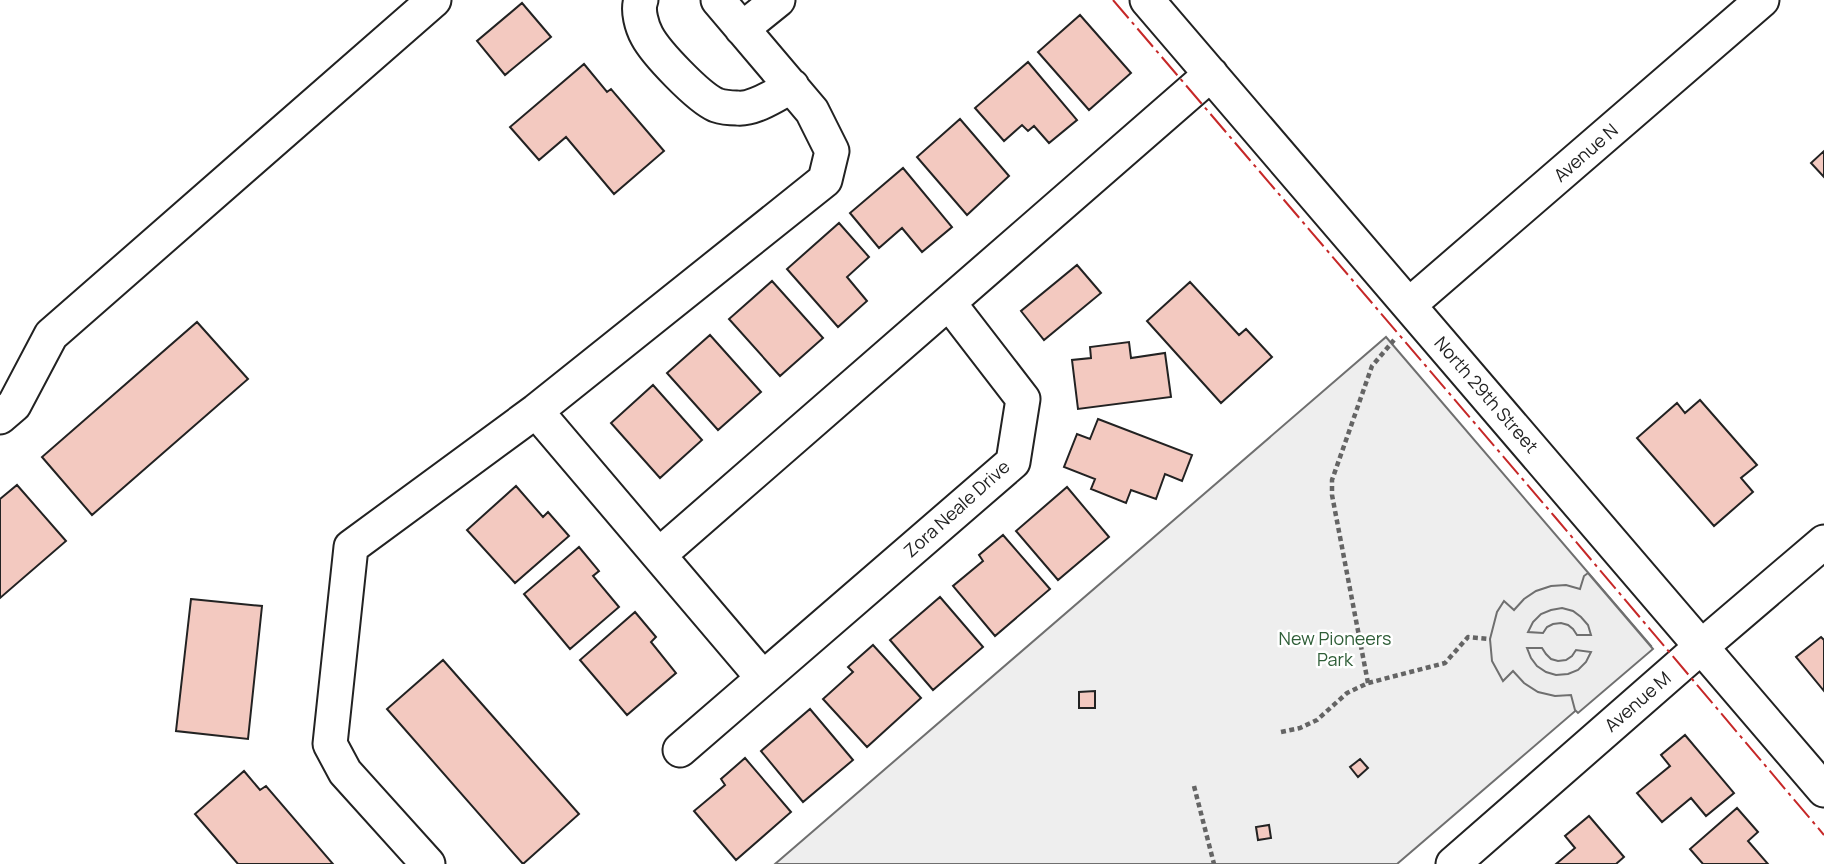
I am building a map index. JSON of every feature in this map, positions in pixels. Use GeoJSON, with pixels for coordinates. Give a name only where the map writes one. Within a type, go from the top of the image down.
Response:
{"type":"FeatureCollection","features":[{"type":"Feature","properties":{"kind":"street"},"geometry":{"type":"LineString","coordinates":[[0,417],[15,405],[51,334],[434,0]]}},
{"type":"Feature","properties":{"kind":"street"},"geometry":{"type":"LineString","coordinates":[[641,0],[641,17],[648,37],[676,72],[696,92],[716,105],[741,109],[765,101],[792,86]]}},
{"type":"Feature","properties":{"kind":"street"},"geometry":{"type":"LineString","coordinates":[[428,864],[345,772],[330,744],[351,547],[537,411],[825,180],[832,151],[813,111],[718,0]]}},
{"type":"Feature","properties":{"kind":"street"},"geometry":{"type":"LineString","coordinates":[[742,29],[778,0]]}},
{"type":"Feature","properties":{"kind":"street","name":"North 29th Street"},"geometry":{"type":"LineString","coordinates":[[1147,0],[1824,790]]}},
{"type":"Feature","properties":{"kind":"street","name":"Avenue N"},"geometry":{"type":"LineString","coordinates":[[1409,306],[1762,0]]}},
{"type":"Feature","properties":{"kind":"street"},"geometry":{"type":"LineString","coordinates":[[659,555],[1211,74]]}},
{"type":"Feature","properties":{"kind":"street","name":"Zora Neale Drive"},"geometry":{"type":"LineString","coordinates":[[680,750],[1013,463],[1023,399],[949,303]]}},
{"type":"Feature","properties":{"kind":"street"},"geometry":{"type":"LineString","coordinates":[[537,411],[763,678]]}},
{"type":"Feature","properties":{"kind":"street","name":"Avenue M"},"geometry":{"type":"LineString","coordinates":[[1453,864],[1824,542]]}},
{"type":"Feature","properties":{"kind":"path"},"geometry":{"type":"LineString","coordinates":[[1368,683],[1332,495],[1332,480],[1372,366],[1394,340]]}},
{"type":"Feature","properties":{"kind":"path"},"geometry":{"type":"LineString","coordinates":[[1280,732],[1300,728],[1317,720],[1347,693],[1368,683],[1445,663],[1468,637],[1490,639]]}},
{"type":"Feature","properties":{"kind":"path"},"geometry":{"type":"LineString","coordinates":[[1194,786],[1214,864]]}},
{"type":"Feature","properties":{"kind":"green space","name":"New Pioneers Park"},"geometry":{"type":"Polygon","coordinates":[[[1386,337],[1651,646],[1397,864],[775,864],[1386,337]]]}},
{"type":"Feature","properties":{"kind":"shaded area"},"geometry":{"type":"Polygon","coordinates":[[[1588,573],[1653,649],[1578,713],[1571,695],[1555,696],[1538,692],[1524,683],[1513,671],[1503,681],[1492,661],[1490,639],[1497,612],[1504,601],[1514,610],[1536,591],[1551,586],[1566,585],[1580,589],[1584,576],[1588,573]],[[1562,608],[1541,614],[1528,632],[1543,633],[1547,627],[1561,623],[1568,625],[1577,635],[1591,635],[1588,625],[1581,617],[1562,608]],[[1527,648],[1537,666],[1556,675],[1578,670],[1591,652],[1576,650],[1566,660],[1558,661],[1551,659],[1542,648],[1527,648]]]}},
{"type":"Feature","properties":{"kind":"building"},"geometry":{"type":"Polygon","coordinates":[[[522,3],[551,37],[505,75],[477,41],[522,3]]]}},
{"type":"Feature","properties":{"kind":"building"},"geometry":{"type":"Polygon","coordinates":[[[1080,15],[1131,73],[1089,110],[1038,52],[1080,15]]]}},
{"type":"Feature","properties":{"kind":"building"},"geometry":{"type":"Polygon","coordinates":[[[1028,62],[1077,120],[1049,143],[1034,126],[1028,131],[1022,125],[1004,141],[975,108],[1028,62]]]}},
{"type":"Feature","properties":{"kind":"building"},"geometry":{"type":"Polygon","coordinates":[[[584,64],[607,92],[611,89],[664,151],[614,194],[566,137],[539,160],[510,127],[584,64]]]}},
{"type":"Feature","properties":{"kind":"building"},"geometry":{"type":"Polygon","coordinates":[[[960,119],[1009,176],[967,215],[917,157],[960,119]]]}},
{"type":"Feature","properties":{"kind":"building"},"geometry":{"type":"Polygon","coordinates":[[[1824,151],[1824,177],[1811,163],[1824,151]]]}},
{"type":"Feature","properties":{"kind":"building"},"geometry":{"type":"Polygon","coordinates":[[[903,168],[952,227],[922,252],[902,228],[879,248],[850,213],[903,168]]]}},
{"type":"Feature","properties":{"kind":"building"},"geometry":{"type":"Polygon","coordinates":[[[839,223],[869,257],[847,277],[867,301],[838,327],[787,269],[839,223]]]}},
{"type":"Feature","properties":{"kind":"building"},"geometry":{"type":"Polygon","coordinates":[[[1077,265],[1101,293],[1044,340],[1021,311],[1077,265]]]}},
{"type":"Feature","properties":{"kind":"building"},"geometry":{"type":"Polygon","coordinates":[[[772,281],[823,338],[780,376],[729,319],[772,281]]]}},
{"type":"Feature","properties":{"kind":"building"},"geometry":{"type":"Polygon","coordinates":[[[1190,282],[1239,335],[1246,329],[1272,357],[1221,403],[1147,321],[1190,282]]]}},
{"type":"Feature","properties":{"kind":"building"},"geometry":{"type":"Polygon","coordinates":[[[197,322],[248,379],[92,515],[42,457],[197,322]]]}},
{"type":"Feature","properties":{"kind":"building"},"geometry":{"type":"Polygon","coordinates":[[[710,335],[761,392],[718,430],[667,373],[710,335]]]}},
{"type":"Feature","properties":{"kind":"building"},"geometry":{"type":"Polygon","coordinates":[[[1129,342],[1131,358],[1165,353],[1171,397],[1078,409],[1072,360],[1091,358],[1090,347],[1129,342]]]}},
{"type":"Feature","properties":{"kind":"building"},"geometry":{"type":"Polygon","coordinates":[[[653,385],[702,440],[660,478],[611,423],[653,385]]]}},
{"type":"Feature","properties":{"kind":"building"},"geometry":{"type":"Polygon","coordinates":[[[1700,400],[1757,465],[1741,478],[1753,492],[1714,526],[1637,438],[1677,403],[1685,413],[1700,400]]]}},
{"type":"Feature","properties":{"kind":"building"},"geometry":{"type":"Polygon","coordinates":[[[1098,419],[1192,455],[1182,481],[1165,474],[1156,499],[1131,490],[1126,503],[1091,489],[1095,479],[1064,467],[1077,434],[1090,439],[1098,419]]]}},
{"type":"Feature","properties":{"kind":"building"},"geometry":{"type":"Polygon","coordinates":[[[17,485],[66,541],[0,598],[0,499],[17,485]]]}},
{"type":"Feature","properties":{"kind":"building"},"geometry":{"type":"Polygon","coordinates":[[[516,486],[543,517],[548,512],[569,536],[515,583],[467,530],[516,486]]]}},
{"type":"Feature","properties":{"kind":"building"},"geometry":{"type":"Polygon","coordinates":[[[1067,487],[1109,537],[1058,580],[1016,531],[1067,487]]]}},
{"type":"Feature","properties":{"kind":"building"},"geometry":{"type":"Polygon","coordinates":[[[1003,535],[1050,589],[995,636],[953,586],[983,561],[979,555],[1003,535]]]}},
{"type":"Feature","properties":{"kind":"building"},"geometry":{"type":"Polygon","coordinates":[[[579,547],[599,571],[593,576],[619,607],[570,649],[524,594],[579,547]]]}},
{"type":"Feature","properties":{"kind":"building"},"geometry":{"type":"Polygon","coordinates":[[[940,597],[983,647],[933,690],[890,640],[940,597]]]}},
{"type":"Feature","properties":{"kind":"building"},"geometry":{"type":"Polygon","coordinates":[[[191,599],[262,606],[248,739],[176,731],[191,599]]]}},
{"type":"Feature","properties":{"kind":"building"},"geometry":{"type":"Polygon","coordinates":[[[635,612],[656,637],[651,642],[676,673],[627,715],[580,660],[635,612]]]}},
{"type":"Feature","properties":{"kind":"building"},"geometry":{"type":"Polygon","coordinates":[[[1821,637],[1824,640],[1824,691],[1796,657],[1821,637]]]}},
{"type":"Feature","properties":{"kind":"building"},"geometry":{"type":"Polygon","coordinates":[[[873,645],[921,698],[867,747],[823,699],[853,672],[848,667],[873,645]]]}},
{"type":"Feature","properties":{"kind":"building"},"geometry":{"type":"Polygon","coordinates":[[[443,660],[579,814],[523,864],[387,709],[443,660]]]}},
{"type":"Feature","properties":{"kind":"building"},"geometry":{"type":"Polygon","coordinates":[[[1095,691],[1095,708],[1079,708],[1079,692],[1095,691]]]}},
{"type":"Feature","properties":{"kind":"building"},"geometry":{"type":"Polygon","coordinates":[[[810,709],[853,760],[803,802],[761,751],[810,709]]]}},
{"type":"Feature","properties":{"kind":"building"},"geometry":{"type":"Polygon","coordinates":[[[1685,735],[1734,793],[1706,816],[1691,798],[1662,822],[1637,793],[1670,766],[1661,755],[1685,735]]]}},
{"type":"Feature","properties":{"kind":"building"},"geometry":{"type":"Polygon","coordinates":[[[745,758],[791,812],[736,860],[694,811],[725,785],[721,779],[745,758]]]}},
{"type":"Feature","properties":{"kind":"building"},"geometry":{"type":"Polygon","coordinates":[[[1360,759],[1368,768],[1358,777],[1350,767],[1360,759]]]}},
{"type":"Feature","properties":{"kind":"building"},"geometry":{"type":"Polygon","coordinates":[[[244,771],[260,790],[266,786],[333,864],[238,864],[195,814],[244,771]]]}},
{"type":"Feature","properties":{"kind":"building"},"geometry":{"type":"Polygon","coordinates":[[[1737,808],[1758,832],[1748,841],[1768,864],[1703,864],[1690,849],[1737,808]]]}},
{"type":"Feature","properties":{"kind":"building"},"geometry":{"type":"Polygon","coordinates":[[[1589,816],[1624,857],[1616,864],[1556,864],[1575,848],[1565,836],[1589,816]]]}},
{"type":"Feature","properties":{"kind":"building"},"geometry":{"type":"Polygon","coordinates":[[[1269,825],[1271,838],[1258,840],[1256,827],[1269,825]]]}},
{"type":"Feature","properties":{"kind":"power"},"geometry":{"type":"LineString","coordinates":[[1113,0],[1824,835]]}}]}
